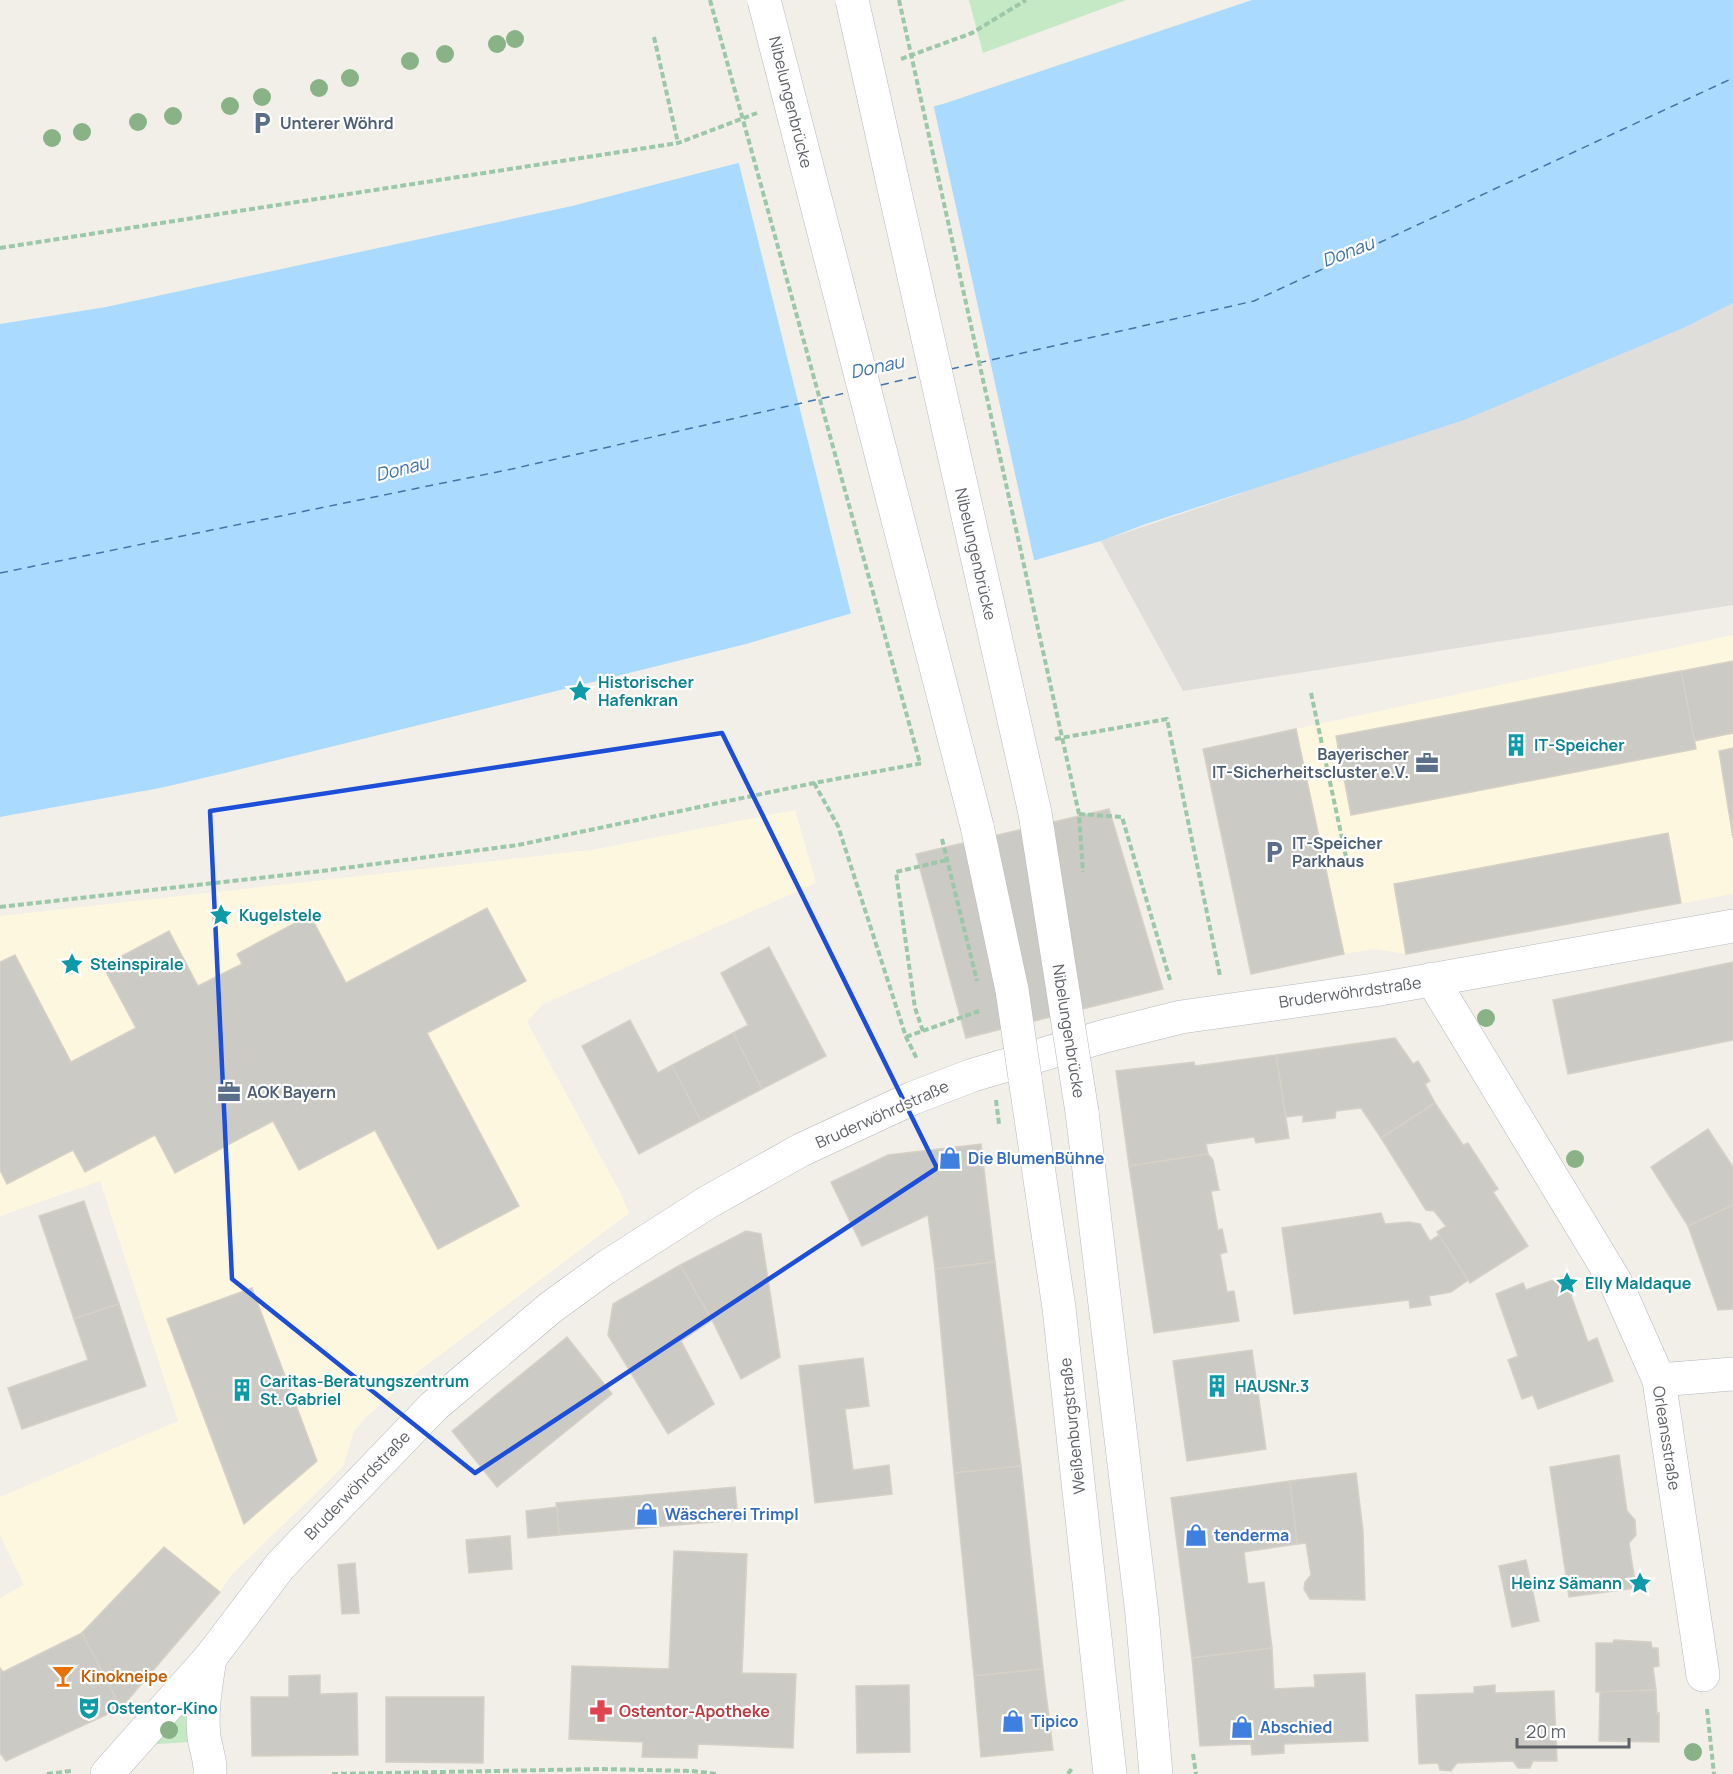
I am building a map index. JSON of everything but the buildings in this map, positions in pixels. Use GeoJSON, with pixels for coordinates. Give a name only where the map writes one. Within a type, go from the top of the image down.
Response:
{"type":"FeatureCollection","features":[{"type":"Feature","properties":{"kind":"main road","name":"Nibelungenbrücke"},"geometry":{"type":"LineString","coordinates":[[765,0],[976,826],[1012,990],[1025,1078]]}},
{"type":"Feature","properties":{"kind":"main road","name":"Nibelungenbrücke"},"geometry":{"type":"LineString","coordinates":[[852,0],[1035,813],[1082,1112],[1142,1614],[1156,1774]]}},
{"type":"Feature","properties":{"kind":"main road","name":"Bruderwöhrdstraße"},"geometry":{"type":"LineString","coordinates":[[107,1774],[210,1658],[280,1566],[434,1406],[550,1308],[605,1268],[708,1202],[801,1150],[931,1090],[984,1072],[1181,1017],[1374,990],[1733,926]]}},
{"type":"Feature","properties":{"kind":"main road","name":"Orleansstraße"},"geometry":{"type":"LineString","coordinates":[[1432,979],[1616,1281],[1659,1380],[1703,1675]]}},
{"type":"Feature","properties":{"kind":"main road","name":"Weißenburgstraße"},"geometry":{"type":"LineString","coordinates":[[1025,1078],[1059,1308],[1110,1774]]}},
{"type":"Feature","properties":{"kind":"main road"},"geometry":{"type":"LineString","coordinates":[[1659,1380],[1733,1374]]}},
{"type":"Feature","properties":{"kind":"main road","name":"Bruderwöhrdstraße"},"geometry":{"type":"LineString","coordinates":[[210,1658],[203,1705],[204,1737],[210,1774]]}},
{"type":"Feature","properties":{"kind":"path"},"geometry":{"type":"LineString","coordinates":[[710,0],[922,768]]}},
{"type":"Feature","properties":{"kind":"path"},"geometry":{"type":"LineString","coordinates":[[898,0],[1072,777]]}},
{"type":"Feature","properties":{"kind":"path"},"geometry":{"type":"LineString","coordinates":[[0,248],[678,143],[654,37]]}},
{"type":"Feature","properties":{"kind":"path"},"geometry":{"type":"LineString","coordinates":[[1311,693],[1346,857]]}},
{"type":"Feature","properties":{"kind":"path"},"geometry":{"type":"LineString","coordinates":[[1049,740],[1167,719],[1227,1009]]}},
{"type":"Feature","properties":{"kind":"path"},"geometry":{"type":"LineString","coordinates":[[0,907],[322,871],[518,844],[932,761]]}},
{"type":"Feature","properties":{"kind":"path"},"geometry":{"type":"LineString","coordinates":[[814,783],[838,826],[906,1037],[931,1090]]}},
{"type":"Feature","properties":{"kind":"path"},"geometry":{"type":"LineString","coordinates":[[1079,814],[1122,818],[1181,1017]]}},
{"type":"Feature","properties":{"kind":"path"},"geometry":{"type":"LineString","coordinates":[[941,837],[978,986]]}},
{"type":"Feature","properties":{"kind":"path"},"geometry":{"type":"LineString","coordinates":[[923,1031],[915,1008],[896,872],[947,860]]}},
{"type":"Feature","properties":{"kind":"path"},"geometry":{"type":"LineString","coordinates":[[906,1037],[984,1009]]}},
{"type":"Feature","properties":{"kind":"path"},"geometry":{"type":"LineString","coordinates":[[995,1089],[999,1124]]}},
{"type":"Feature","properties":{"kind":"path"},"geometry":{"type":"LineString","coordinates":[[1703,1675],[1714,1774]]}},
{"type":"Feature","properties":{"kind":"path"},"geometry":{"type":"LineString","coordinates":[[332,1774],[693,1770],[716,1774]]}},
{"type":"Feature","properties":{"kind":"highlighted area"},"geometry":{"type":"Polygon","coordinates":[[[722,733],[937,1168],[475,1473],[232,1279],[210,811],[722,733]]]}},
{"type":"Feature","properties":{"kind":"shaded area"},"geometry":{"type":"Polygon","coordinates":[[[1733,303],[1733,605],[1183,691],[1101,541],[1234,496],[1688,326],[1733,303]]]}},
{"type":"Feature","properties":{"kind":"shaded area"},"geometry":{"type":"Polygon","coordinates":[[[1733,635],[1733,894],[1406,954],[1375,949],[1251,974],[1203,749],[1733,635]]]}},
{"type":"Feature","properties":{"kind":"shaded area"},"geometry":{"type":"Polygon","coordinates":[[[795,810],[816,883],[543,1004],[527,1022],[622,1196],[629,1213],[420,1370],[367,1416],[354,1431],[343,1467],[232,1574],[220,1592],[121,1708],[6,1761],[0,1753],[0,1598],[24,1585],[0,1535],[0,1497],[178,1421],[100,1181],[0,1216],[0,916],[592,850],[795,810]]]}},
{"type":"Feature","properties":{"kind":"green space"},"geometry":{"type":"Polygon","coordinates":[[[969,0],[1126,0],[983,53],[969,0]]]}},
{"type":"Feature","properties":{"kind":"green space"},"geometry":{"type":"Polygon","coordinates":[[[189,1693],[188,1742],[144,1745],[189,1693]]]}},
{"type":"Feature","properties":{"kind":"water","name":"Donau"},"geometry":{"type":"Polygon","coordinates":[[[1252,0],[1733,0],[1733,303],[1688,326],[1464,420],[1143,525],[1101,541],[746,644],[225,773],[160,788],[0,817],[0,324],[106,307],[572,206],[738,163],[946,103],[1252,0]]]}},
{"type":"Feature","properties":{"kind":"pier"},"geometry":{"type":"Polygon","coordinates":[[[933,103],[1035,564],[852,618],[738,160],[933,103]]]}},
{"type":"Feature","properties":{"kind":"ferry route"},"geometry":{"type":"LineString","coordinates":[[951,369],[1254,301],[1733,78]]}},
{"type":"Feature","properties":{"kind":"ferry route"},"geometry":{"type":"LineString","coordinates":[[881,385],[920,376]]}},
{"type":"Feature","properties":{"kind":"ferry route"},"geometry":{"type":"LineString","coordinates":[[0,573],[512,469],[850,392]]}},
{"type":"Feature","properties":{"kind":"place","name":"Unterer Wöhrd"},"geometry":{"type":"Point","coordinates":[262,123]}},
{"type":"Feature","properties":{"kind":"place","name":"Historischer Hafenkran"},"geometry":{"type":"Point","coordinates":[580,691]}},
{"type":"Feature","properties":{"kind":"place","name":"IT-Speicher"},"geometry":{"type":"Point","coordinates":[1516,745]}},
{"type":"Feature","properties":{"kind":"place","name":"Bayerischer IT-Sicherheitscluster e.V."},"geometry":{"type":"Point","coordinates":[1427,763]}},
{"type":"Feature","properties":{"kind":"place","name":"IT-Speicher Parkhaus"},"geometry":{"type":"Point","coordinates":[1274,852]}},
{"type":"Feature","properties":{"kind":"place","name":"Kugelstele"},"geometry":{"type":"Point","coordinates":[221,915]}},
{"type":"Feature","properties":{"kind":"place","name":"Steinspirale"},"geometry":{"type":"Point","coordinates":[72,964]}},
{"type":"Feature","properties":{"kind":"place","name":"AOK Bayern"},"geometry":{"type":"Point","coordinates":[229,1092]}},
{"type":"Feature","properties":{"kind":"place","name":"Die BlumenBühne"},"geometry":{"type":"Point","coordinates":[950,1158]}},
{"type":"Feature","properties":{"kind":"place","name":"Elly Maldaque"},"geometry":{"type":"Point","coordinates":[1567,1283]}},
{"type":"Feature","properties":{"kind":"place","name":"HAUSNr.3"},"geometry":{"type":"Point","coordinates":[1217,1386]}},
{"type":"Feature","properties":{"kind":"place","name":"Caritas-Beratungszentrum St. Gabriel"},"geometry":{"type":"Point","coordinates":[242,1390]}},
{"type":"Feature","properties":{"kind":"place","name":"Wäscherei Trimpl"},"geometry":{"type":"Point","coordinates":[647,1514]}},
{"type":"Feature","properties":{"kind":"place","name":"tenderma"},"geometry":{"type":"Point","coordinates":[1196,1535]}},
{"type":"Feature","properties":{"kind":"place","name":"Heinz Sämann"},"geometry":{"type":"Point","coordinates":[1640,1583]}},
{"type":"Feature","properties":{"kind":"place","name":"Kinokneipe"},"geometry":{"type":"Point","coordinates":[63,1676]}},
{"type":"Feature","properties":{"kind":"place","name":"Ostentor-Kino"},"geometry":{"type":"Point","coordinates":[89,1708]}},
{"type":"Feature","properties":{"kind":"place","name":"Ostentor-Apotheke"},"geometry":{"type":"Point","coordinates":[601,1711]}},
{"type":"Feature","properties":{"kind":"place","name":"Tipico"},"geometry":{"type":"Point","coordinates":[1013,1721]}},
{"type":"Feature","properties":{"kind":"place","name":"Abschied"},"geometry":{"type":"Point","coordinates":[1242,1727]}}]}
